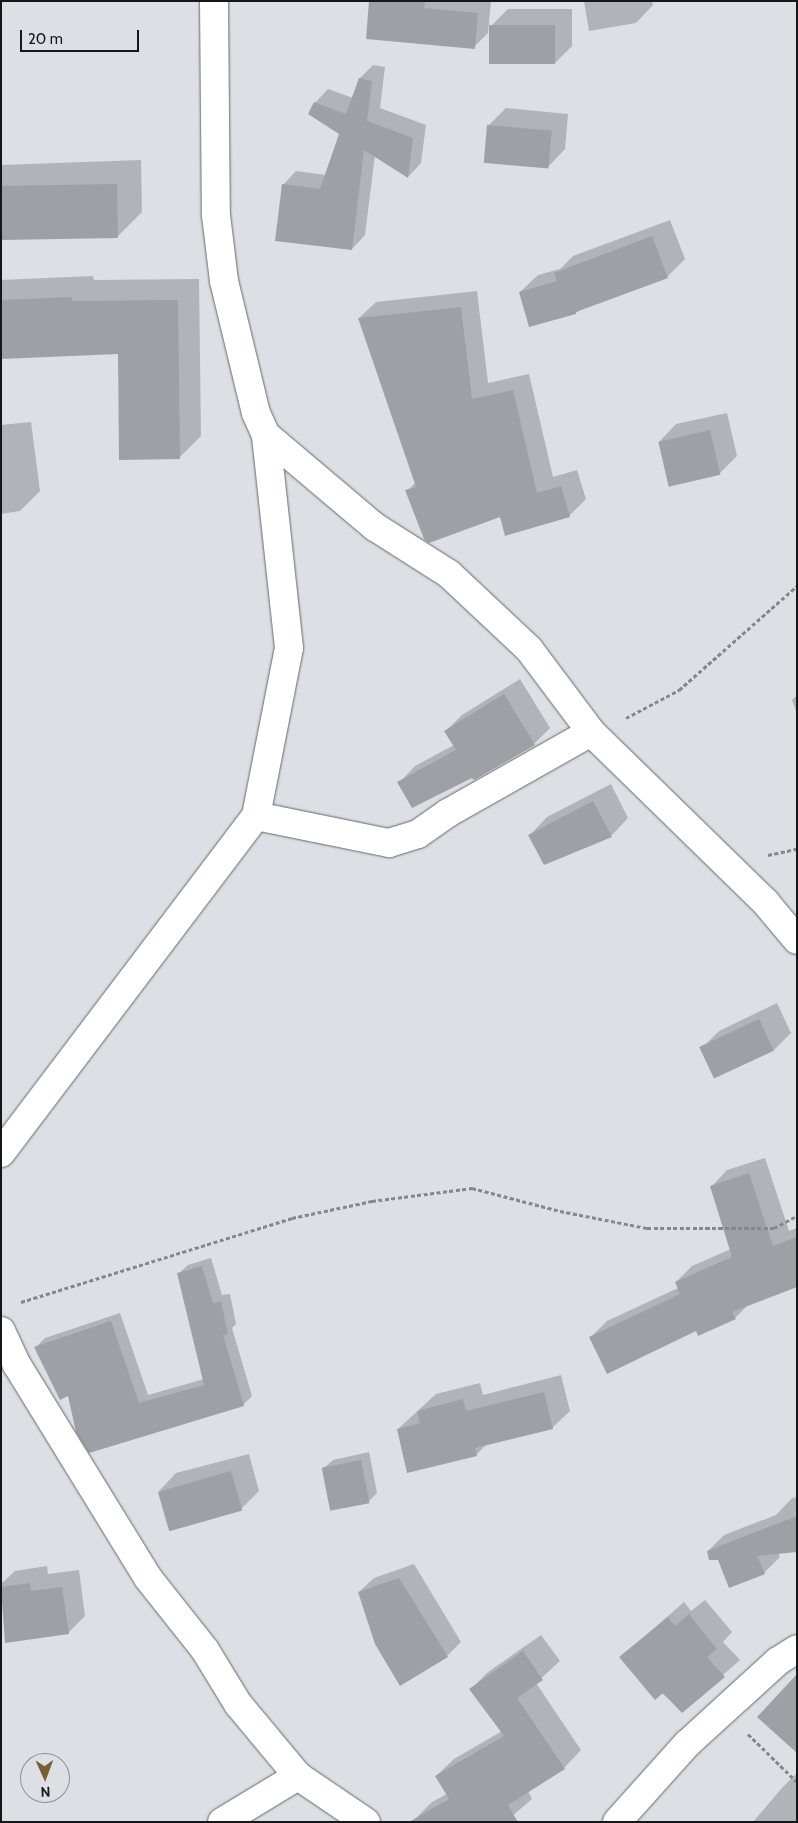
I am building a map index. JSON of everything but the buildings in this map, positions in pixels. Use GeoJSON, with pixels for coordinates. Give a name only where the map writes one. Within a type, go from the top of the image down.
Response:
{"type":"FeatureCollection","features":[{"type":"Feature","properties":{"kind":"street"},"geometry":{"type":"LineString","coordinates":[[1,1153],[256,816],[289,648],[266,435],[254,404],[224,281],[216,215],[214,1]]}},
{"type":"Feature","properties":{"kind":"street"},"geometry":{"type":"LineString","coordinates":[[266,435],[375,527],[449,574],[529,649],[593,733],[766,903],[797,940]]}},
{"type":"Feature","properties":{"kind":"street"},"geometry":{"type":"LineString","coordinates":[[256,816],[388,843],[418,834],[448,813],[593,733]]}},
{"type":"Feature","properties":{"kind":"street"},"geometry":{"type":"LineString","coordinates":[[1,1331],[17,1365],[148,1578],[204,1650],[238,1704],[298,1776],[366,1822]]}},
{"type":"Feature","properties":{"kind":"street"},"geometry":{"type":"LineString","coordinates":[[617,1822],[687,1744],[778,1661],[797,1649]]}},
{"type":"Feature","properties":{"kind":"street"},"geometry":{"type":"LineString","coordinates":[[222,1822],[298,1776]]}},
{"type":"Feature","properties":{"kind":"path"},"geometry":{"type":"LineString","coordinates":[[593,733],[678,690],[797,586]]}},
{"type":"Feature","properties":{"kind":"path"},"geometry":{"type":"LineString","coordinates":[[18,1303],[292,1218],[372,1201],[472,1188],[560,1212],[647,1228],[774,1228],[797,1216]]}},
{"type":"Feature","properties":{"kind":"path"},"geometry":{"type":"LineString","coordinates":[[725,1710],[797,1782]]}}]}
